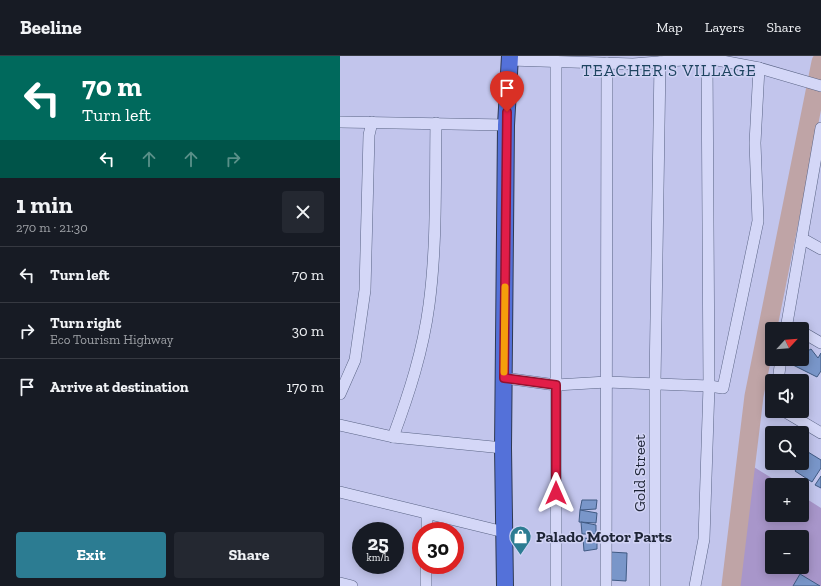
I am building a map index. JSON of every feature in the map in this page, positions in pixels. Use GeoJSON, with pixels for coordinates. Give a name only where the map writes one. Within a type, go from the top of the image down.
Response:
{"type":"FeatureCollection","features":[{"type":"Feature","properties":{"kind":"highway"},"geometry":{"type":"LineString","coordinates":[[505,586],[503,448],[506,125],[510,58]]}},
{"type":"Feature","properties":{"kind":"street"},"geometry":{"type":"LineString","coordinates":[[510,58],[607,63],[633,60],[660,62],[707,58],[759,68],[821,86]]}},
{"type":"Feature","properties":{"kind":"street"},"geometry":{"type":"LineString","coordinates":[[695,586],[704,539],[708,386],[707,58]]}},
{"type":"Feature","properties":{"kind":"street"},"geometry":{"type":"LineString","coordinates":[[556,61],[556,586]]}},
{"type":"Feature","properties":{"kind":"street","name":"Gold Street"},"geometry":{"type":"LineString","coordinates":[[655,586],[655,384],[660,62]]}},
{"type":"Feature","properties":{"kind":"street"},"geometry":{"type":"LineString","coordinates":[[606,586],[607,63]]}},
{"type":"Feature","properties":{"kind":"street"},"geometry":{"type":"LineString","coordinates":[[504,378],[556,385],[607,382],[708,386],[723,388],[758,221],[755,143],[759,68]]}},
{"type":"Feature","properties":{"kind":"street"},"geometry":{"type":"LineString","coordinates":[[340,122],[506,125]]}},
{"type":"Feature","properties":{"kind":"street"},"geometry":{"type":"LineString","coordinates":[[340,394],[355,360],[365,290],[368,135],[372,122]]}},
{"type":"Feature","properties":{"kind":"street"},"geometry":{"type":"LineString","coordinates":[[393,437],[407,400],[419,359],[429,306],[434,262],[436,123]]}},
{"type":"Feature","properties":{"kind":"street"},"geometry":{"type":"LineString","coordinates":[[787,322],[803,238],[821,128]]}},
{"type":"Feature","properties":{"kind":"street"},"geometry":{"type":"LineString","coordinates":[[803,238],[821,249]]}},
{"type":"Feature","properties":{"kind":"street"},"geometry":{"type":"LineString","coordinates":[[809,336],[821,343]]}},
{"type":"Feature","properties":{"kind":"street"},"geometry":{"type":"LineString","coordinates":[[796,418],[821,433]]}},
{"type":"Feature","properties":{"kind":"street"},"geometry":{"type":"LineString","coordinates":[[340,425],[352,429],[393,437],[503,448]]}},
{"type":"Feature","properties":{"kind":"street"},"geometry":{"type":"LineString","coordinates":[[340,492],[504,532]]}},
{"type":"Feature","properties":{"kind":"street"},"geometry":{"type":"LineString","coordinates":[[427,514],[427,522]]}},
{"type":"Feature","properties":{"kind":"street"},"geometry":{"type":"LineString","coordinates":[[426,574],[426,586]]}},
{"type":"Feature","properties":{"kind":"street"},"geometry":{"type":"LineString","coordinates":[[340,583],[352,586]]}},
{"type":"Feature","properties":{"kind":"shaded area"},"geometry":{"type":"Polygon","coordinates":[[[744,461],[772,478],[765,478],[765,522],[809,522],[809,500],[821,508],[821,586],[724,586],[744,461]]]}},
{"type":"Feature","properties":{"kind":"building"},"geometry":{"type":"Polygon","coordinates":[[[811,349],[818,358],[821,353],[821,371],[817,377],[795,366],[809,366],[809,350],[811,349]]]}},
{"type":"Feature","properties":{"kind":"building"},"geometry":{"type":"Polygon","coordinates":[[[809,453],[821,460],[821,468],[812,482],[809,480],[809,478],[806,478],[795,471],[809,470],[809,453]]]}},
{"type":"Feature","properties":{"kind":"building"},"geometry":{"type":"Polygon","coordinates":[[[821,476],[821,488],[815,485],[821,476]]]}},
{"type":"Feature","properties":{"kind":"building"},"geometry":{"type":"Polygon","coordinates":[[[582,500],[597,500],[596,509],[580,510],[582,500]]]}},
{"type":"Feature","properties":{"kind":"building"},"geometry":{"type":"Polygon","coordinates":[[[580,510],[597,513],[596,523],[579,522],[580,510]]]}},
{"type":"Feature","properties":{"kind":"building"},"geometry":{"type":"Polygon","coordinates":[[[581,522],[596,525],[596,534],[582,534],[581,522]]]}},
{"type":"Feature","properties":{"kind":"building"},"geometry":{"type":"Polygon","coordinates":[[[583,538],[597,539],[597,549],[584,551],[583,538]]]}},
{"type":"Feature","properties":{"kind":"building"},"geometry":{"type":"Polygon","coordinates":[[[610,552],[627,553],[626,581],[610,580],[610,552]]]}},
{"type":"Feature","properties":{"kind":"building"},"geometry":{"type":"Polygon","coordinates":[[[800,574],[820,586],[793,586],[800,574]]]}},
{"type":"Feature","properties":{"kind":"waterway"},"geometry":{"type":"LineString","coordinates":[[731,586],[754,396],[821,62]]}},
{"type":"Feature","properties":{"kind":"slow traffic"},"geometry":{"type":"LineString","coordinates":[[504,372],[505,287]]}},
{"type":"Feature","properties":{"kind":"place","name":"Palado Motor Parts"},"geometry":{"type":"Point","coordinates":[520,556]}},
{"type":"Feature","properties":{"kind":"district","name":"TEACHER'S VILLAGE"},"geometry":{"type":"Point","coordinates":[669,70]}},
{"type":"Feature","properties":{"kind":"route"},"geometry":{"type":"LineString","coordinates":[[507,112],[504,378],[556,385],[556,493]]}}]}
